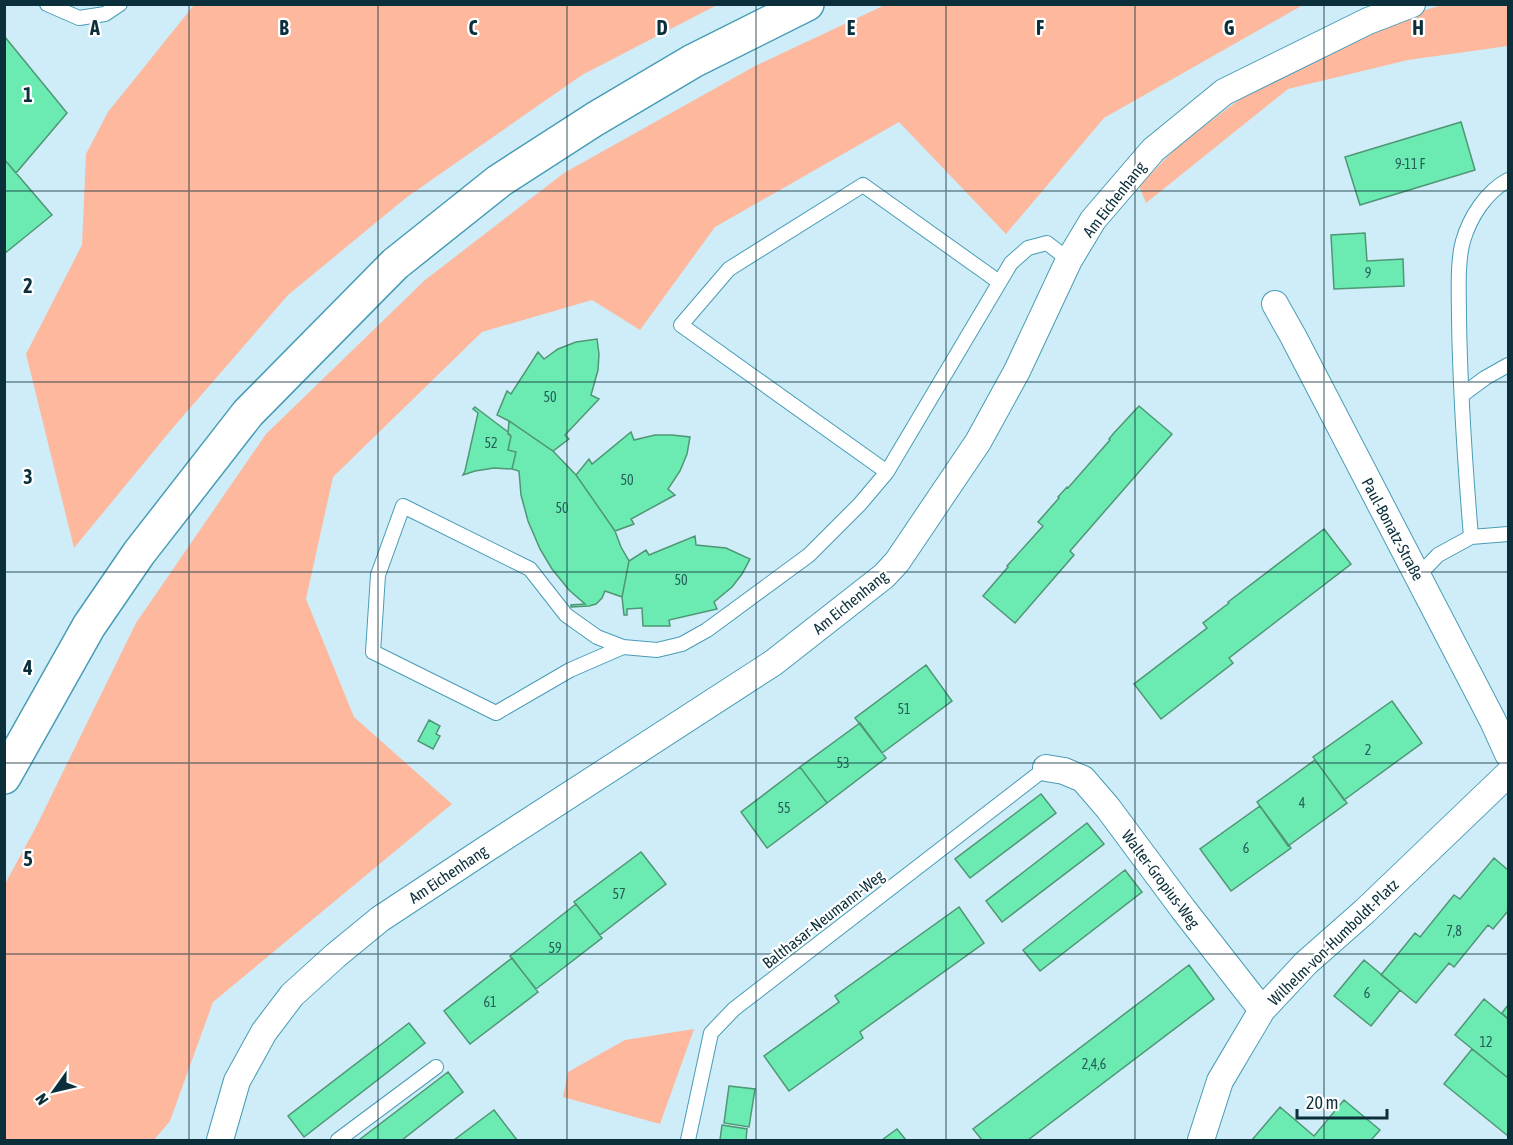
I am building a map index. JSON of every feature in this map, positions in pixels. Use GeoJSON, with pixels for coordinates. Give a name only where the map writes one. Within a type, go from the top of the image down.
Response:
{"type":"FeatureCollection","features":[{"type":"Feature","properties":{"kind":"main road"},"geometry":{"type":"LineString","coordinates":[[4,777],[90,626],[139,553],[248,413],[395,264],[499,181],[595,119],[693,61],[807,4]]}},
{"type":"Feature","properties":{"kind":"street","name":"Am Eichenhang"},"geometry":{"type":"LineString","coordinates":[[220,1140],[237,1081],[264,1032],[292,994],[336,956],[380,919],[773,663],[884,576],[897,562],[978,442],[1017,371],[1069,260],[1093,220],[1153,150],[1224,92],[1368,21],[1412,4]]}},
{"type":"Feature","properties":{"kind":"street","name":"Paul-Bonatz-Straße"},"geometry":{"type":"LineString","coordinates":[[1275,304],[1509,754]]}},
{"type":"Feature","properties":{"kind":"street","name":"Walter-Gropius-Weg"},"geometry":{"type":"LineString","coordinates":[[1046,768],[1065,771],[1083,779],[1108,808],[1262,1010]]}},
{"type":"Feature","properties":{"kind":"street","name":"Wilhelm-von-Humboldt-Platz"},"geometry":{"type":"LineString","coordinates":[[1200,1140],[1220,1081],[1262,1010],[1306,963],[1365,911],[1509,774]]}},
{"type":"Feature","properties":{"kind":"lane"},"geometry":{"type":"LineString","coordinates":[[47,4],[79,18],[105,14],[120,4]]}},
{"type":"Feature","properties":{"kind":"lane"},"geometry":{"type":"LineString","coordinates":[[1471,537],[1465,465],[1459,276],[1463,241],[1475,214],[1487,197],[1509,180]]}},
{"type":"Feature","properties":{"kind":"lane"},"geometry":{"type":"LineString","coordinates":[[887,472],[681,325],[729,269],[863,185],[999,282]]}},
{"type":"Feature","properties":{"kind":"lane"},"geometry":{"type":"LineString","coordinates":[[623,647],[570,670],[496,713],[373,652],[378,574],[403,506],[530,569],[566,615],[597,637],[623,647],[657,650],[682,644],[706,630],[809,555],[860,504],[887,472],[1011,263],[1028,248],[1047,243],[1069,260]]}},
{"type":"Feature","properties":{"kind":"lane"},"geometry":{"type":"LineString","coordinates":[[1462,396],[1485,378],[1509,365]]}},
{"type":"Feature","properties":{"kind":"lane"},"geometry":{"type":"LineString","coordinates":[[1418,576],[1438,555],[1471,537],[1509,534]]}},
{"type":"Feature","properties":{"kind":"lane","name":"Balthasar-Neumann-Weg"},"geometry":{"type":"LineString","coordinates":[[688,1140],[711,1033],[734,1009],[1046,768]]}},
{"type":"Feature","properties":{"kind":"lane"},"geometry":{"type":"LineString","coordinates":[[338,1140],[436,1067]]}},
{"type":"Feature","properties":{"kind":"shaded area"},"geometry":{"type":"Polygon","coordinates":[[[887,4],[1303,5],[1104,118],[1006,234],[899,122],[715,227],[640,330],[592,300],[482,332],[333,477],[306,599],[354,717],[452,804],[213,1002],[170,1121],[154,1140],[5,1140],[5,884],[37,825],[136,623],[266,434],[425,280],[564,173],[755,66],[887,4]]]}},
{"type":"Feature","properties":{"kind":"shaded area"},"geometry":{"type":"Polygon","coordinates":[[[194,5],[717,5],[582,75],[407,197],[288,295],[171,430],[74,548],[26,354],[82,245],[86,154],[108,112],[194,5]]]}},
{"type":"Feature","properties":{"kind":"shaded area"},"geometry":{"type":"Polygon","coordinates":[[[1442,5],[1508,5],[1508,46],[1408,60],[1288,89],[1146,203],[1139,186],[1179,145],[1256,87],[1352,44],[1398,18],[1442,5]]]}},
{"type":"Feature","properties":{"kind":"shaded area"},"geometry":{"type":"Polygon","coordinates":[[[694,1029],[660,1124],[563,1097],[568,1072],[625,1040],[694,1029]]]}},
{"type":"Feature","properties":{"kind":"building"},"geometry":{"type":"Polygon","coordinates":[[[5,37],[67,113],[16,173],[4,159],[5,37]]]}},
{"type":"Feature","properties":{"kind":"building"},"geometry":{"type":"Polygon","coordinates":[[[1461,122],[1475,170],[1360,205],[1345,157],[1461,122]]]}},
{"type":"Feature","properties":{"kind":"building"},"geometry":{"type":"Polygon","coordinates":[[[4,159],[52,215],[4,254],[4,159]]]}},
{"type":"Feature","properties":{"kind":"building"},"geometry":{"type":"Polygon","coordinates":[[[1365,233],[1367,261],[1403,259],[1404,286],[1334,289],[1331,235],[1365,233]]]}},
{"type":"Feature","properties":{"kind":"building"},"geometry":{"type":"Polygon","coordinates":[[[597,339],[598,370],[591,395],[599,399],[565,435],[569,439],[553,451],[497,415],[507,391],[511,394],[538,352],[544,359],[558,349],[576,342],[597,339]]]}},
{"type":"Feature","properties":{"kind":"building"},"geometry":{"type":"Polygon","coordinates":[[[1139,406],[1172,434],[1070,551],[1074,555],[1015,623],[983,596],[1043,526],[1038,522],[1058,497],[1139,406]]]}},
{"type":"Feature","properties":{"kind":"building"},"geometry":{"type":"Polygon","coordinates":[[[475,407],[511,436],[508,450],[516,452],[512,469],[494,468],[463,475],[478,413],[473,409],[475,407]]]}},
{"type":"Feature","properties":{"kind":"building"},"geometry":{"type":"Polygon","coordinates":[[[509,421],[553,451],[576,475],[615,531],[629,561],[622,597],[605,591],[596,604],[571,607],[571,605],[585,604],[569,590],[552,569],[528,521],[521,495],[519,471],[512,469],[516,452],[508,450],[511,436],[508,433],[509,421]]]}},
{"type":"Feature","properties":{"kind":"building"},"geometry":{"type":"Polygon","coordinates":[[[631,432],[634,440],[655,435],[690,437],[687,454],[680,471],[668,489],[675,495],[631,519],[634,524],[615,531],[576,475],[589,459],[592,464],[631,432]]]}},
{"type":"Feature","properties":{"kind":"building"},"geometry":{"type":"Polygon","coordinates":[[[1324,529],[1351,564],[1229,658],[1233,663],[1161,719],[1134,684],[1207,628],[1203,623],[1228,602],[1324,529]]]}},
{"type":"Feature","properties":{"kind":"building"},"geometry":{"type":"Polygon","coordinates":[[[695,536],[696,545],[726,548],[750,559],[732,587],[714,602],[717,609],[669,620],[670,626],[643,626],[642,608],[627,609],[627,615],[624,615],[622,597],[629,561],[646,550],[649,555],[695,536]]]}},
{"type":"Feature","properties":{"kind":"building"},"geometry":{"type":"Polygon","coordinates":[[[926,665],[952,701],[882,753],[855,718],[926,665]]]}},
{"type":"Feature","properties":{"kind":"building"},"geometry":{"type":"Polygon","coordinates":[[[1392,701],[1422,743],[1344,800],[1313,757],[1392,701]]]}},
{"type":"Feature","properties":{"kind":"building"},"geometry":{"type":"Polygon","coordinates":[[[429,720],[440,726],[436,734],[440,736],[433,749],[418,741],[429,720]]]}},
{"type":"Feature","properties":{"kind":"building"},"geometry":{"type":"Polygon","coordinates":[[[860,723],[886,758],[827,803],[800,767],[860,723]]]}},
{"type":"Feature","properties":{"kind":"building"},"geometry":{"type":"Polygon","coordinates":[[[1315,760],[1347,803],[1288,846],[1257,802],[1315,760]]]}},
{"type":"Feature","properties":{"kind":"building"},"geometry":{"type":"Polygon","coordinates":[[[800,767],[827,803],[767,848],[741,812],[800,767]]]}},
{"type":"Feature","properties":{"kind":"building"},"geometry":{"type":"Polygon","coordinates":[[[1041,794],[1056,813],[970,878],[955,859],[1041,794]]]}},
{"type":"Feature","properties":{"kind":"building"},"geometry":{"type":"Polygon","coordinates":[[[1260,806],[1291,848],[1231,891],[1200,849],[1260,806]]]}},
{"type":"Feature","properties":{"kind":"building"},"geometry":{"type":"Polygon","coordinates":[[[1087,823],[1104,844],[1002,922],[986,901],[1087,823]]]}},
{"type":"Feature","properties":{"kind":"building"},"geometry":{"type":"Polygon","coordinates":[[[641,852],[666,884],[600,935],[574,902],[641,852]]]}},
{"type":"Feature","properties":{"kind":"building"},"geometry":{"type":"Polygon","coordinates":[[[1494,858],[1508,870],[1508,911],[1493,929],[1488,925],[1454,967],[1449,963],[1416,1003],[1381,975],[1415,933],[1420,937],[1454,895],[1460,899],[1494,858]]]}},
{"type":"Feature","properties":{"kind":"building"},"geometry":{"type":"Polygon","coordinates":[[[1125,870],[1142,892],[1040,971],[1023,950],[1125,870]]]}},
{"type":"Feature","properties":{"kind":"building"},"geometry":{"type":"Polygon","coordinates":[[[576,904],[602,938],[536,989],[510,956],[576,904]]]}},
{"type":"Feature","properties":{"kind":"building"},"geometry":{"type":"Polygon","coordinates":[[[959,907],[984,943],[860,1032],[863,1038],[789,1091],[764,1056],[839,1002],[835,996],[959,907]]]}},
{"type":"Feature","properties":{"kind":"building"},"geometry":{"type":"Polygon","coordinates":[[[512,958],[538,992],[470,1044],[444,1011],[512,958]]]}},
{"type":"Feature","properties":{"kind":"building"},"geometry":{"type":"Polygon","coordinates":[[[1364,960],[1400,990],[1371,1026],[1334,996],[1364,960]]]}},
{"type":"Feature","properties":{"kind":"building"},"geometry":{"type":"Polygon","coordinates":[[[1189,965],[1214,999],[1028,1140],[982,1140],[973,1129],[1189,965]]]}},
{"type":"Feature","properties":{"kind":"building"},"geometry":{"type":"Polygon","coordinates":[[[1484,999],[1508,1019],[1507,1077],[1455,1035],[1484,999]]]}},
{"type":"Feature","properties":{"kind":"building"},"geometry":{"type":"Polygon","coordinates":[[[1508,1005],[1508,1019],[1502,1013],[1508,1005]]]}},
{"type":"Feature","properties":{"kind":"building"},"geometry":{"type":"Polygon","coordinates":[[[409,1023],[425,1043],[304,1137],[288,1116],[409,1023]]]}},
{"type":"Feature","properties":{"kind":"building"},"geometry":{"type":"Polygon","coordinates":[[[1472,1049],[1508,1078],[1508,1136],[1444,1084],[1472,1049]]]}},
{"type":"Feature","properties":{"kind":"building"},"geometry":{"type":"Polygon","coordinates":[[[448,1072],[463,1092],[402,1140],[359,1140],[448,1072]]]}},
{"type":"Feature","properties":{"kind":"building"},"geometry":{"type":"Polygon","coordinates":[[[729,1086],[755,1089],[749,1127],[724,1123],[729,1086]]]}},
{"type":"Feature","properties":{"kind":"building"},"geometry":{"type":"Polygon","coordinates":[[[1344,1100],[1380,1130],[1371,1140],[1252,1140],[1280,1107],[1314,1136],[1344,1100]]]}},
{"type":"Feature","properties":{"kind":"building"},"geometry":{"type":"Polygon","coordinates":[[[494,1110],[517,1140],[454,1140],[494,1110]]]}},
{"type":"Feature","properties":{"kind":"building"},"geometry":{"type":"Polygon","coordinates":[[[722,1125],[747,1129],[746,1140],[720,1140],[722,1125]]]}},
{"type":"Feature","properties":{"kind":"building"},"geometry":{"type":"Polygon","coordinates":[[[897,1129],[906,1140],[882,1140],[897,1129]]]}}]}
